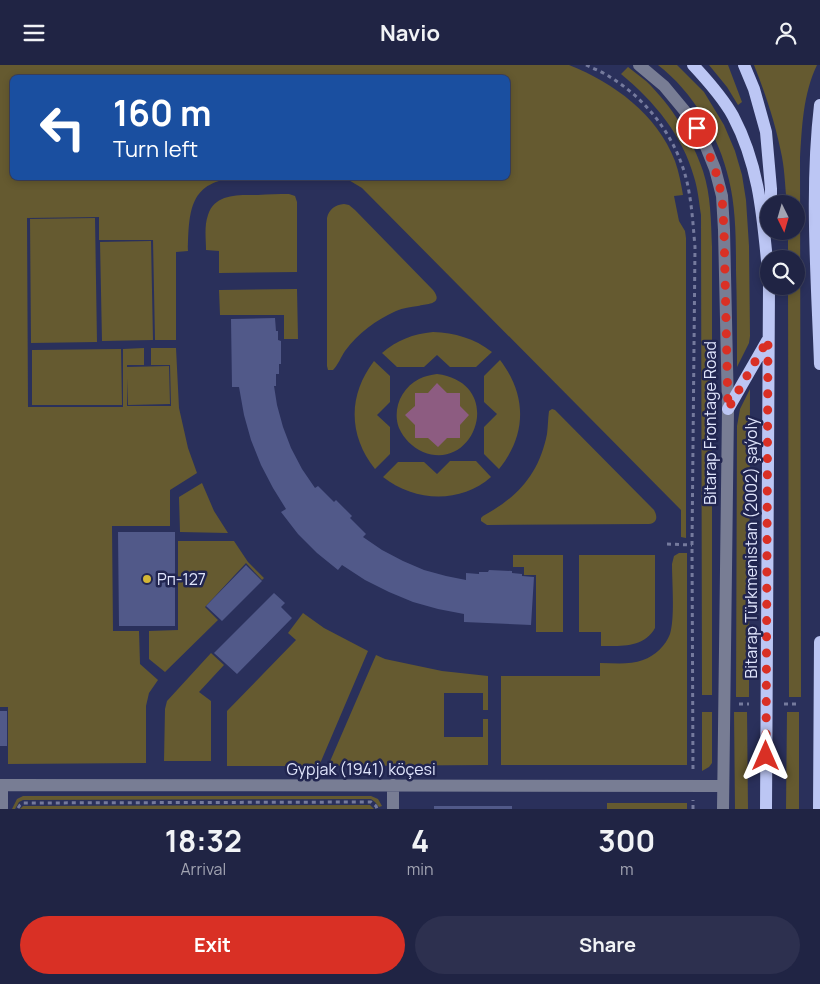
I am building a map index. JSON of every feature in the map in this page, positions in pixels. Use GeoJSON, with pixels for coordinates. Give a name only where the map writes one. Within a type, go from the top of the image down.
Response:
{"type":"FeatureCollection","features":[{"type":"Feature","properties":{"kind":"main road"},"geometry":{"type":"LineString","coordinates":[[693,65],[733,115],[748,147],[759,187],[766,250]]}},
{"type":"Feature","properties":{"kind":"main road"},"geometry":{"type":"LineString","coordinates":[[744,65],[754,89],[766,132],[771,195]]}},
{"type":"Feature","properties":{"kind":"main road"},"geometry":{"type":"LineString","coordinates":[[820,105],[816,136],[814,185],[820,364]]}},
{"type":"Feature","properties":{"kind":"main road","name":"Bitarap Türkmenistan (2002) şaýoly"},"geometry":{"type":"LineString","coordinates":[[766,809],[769,295]]}},
{"type":"Feature","properties":{"kind":"main road"},"geometry":{"type":"LineString","coordinates":[[728,409],[768,339]]}},
{"type":"Feature","properties":{"kind":"main road"},"geometry":{"type":"LineString","coordinates":[[819,809],[820,643]]}},
{"type":"Feature","properties":{"kind":"street","name":"Bitarap Frontage Road"},"geometry":{"type":"LineString","coordinates":[[639,65],[664,87],[697,128],[715,169],[722,196],[728,409],[723,809]]}},
{"type":"Feature","properties":{"kind":"street","name":"Gypjak (1941) köçesi"},"geometry":{"type":"LineString","coordinates":[[1,785],[723,786]]}},
{"type":"Feature","properties":{"kind":"street"},"geometry":{"type":"LineString","coordinates":[[1,785],[2,809]]}},
{"type":"Feature","properties":{"kind":"street"},"geometry":{"type":"LineString","coordinates":[[393,785],[393,809]]}},
{"type":"Feature","properties":{"kind":"path"},"geometry":{"type":"LineString","coordinates":[[586,65],[610,76],[628,90],[662,126],[675,147],[686,181],[691,206],[695,247],[692,545],[693,786]]}},
{"type":"Feature","properties":{"kind":"path"},"geometry":{"type":"LineString","coordinates":[[668,544],[692,545]]}},
{"type":"Feature","properties":{"kind":"path"},"geometry":{"type":"LineString","coordinates":[[784,704],[800,704]]}},
{"type":"Feature","properties":{"kind":"path"},"geometry":{"type":"LineString","coordinates":[[18,809],[23,803],[351,802],[371,802],[377,809]]}},
{"type":"Feature","properties":{"kind":"shaded area"},"geometry":{"type":"Polygon","coordinates":[[[0,65],[569,65],[586,72],[618,91],[645,115],[667,144],[675,161],[683,195],[674,196],[679,221],[685,231],[686,238],[686,538],[681,537],[681,510],[362,188],[349,180],[510,180],[510,75],[10,75],[10,180],[222,180],[201,191],[195,200],[189,223],[188,251],[176,252],[176,340],[155,340],[153,240],[99,240],[99,217],[27,218],[28,407],[123,407],[123,349],[144,348],[144,365],[127,365],[127,367],[169,366],[170,404],[128,405],[127,378],[127,406],[171,406],[170,365],[151,365],[151,348],[176,348],[179,408],[188,448],[197,473],[170,490],[170,526],[112,526],[113,631],[139,631],[140,664],[158,680],[149,693],[146,706],[146,763],[8,764],[8,707],[0,707],[0,65]]]}},
{"type":"Feature","properties":{"kind":"shaded area"},"geometry":{"type":"Polygon","coordinates":[[[658,65],[677,65],[704,92],[724,125],[735,151],[742,175],[746,200],[749,246],[750,336],[749,343],[737,367],[736,237],[733,202],[725,164],[719,147],[703,116],[682,88],[658,65]]]}},
{"type":"Feature","properties":{"kind":"shaded area"},"geometry":{"type":"Polygon","coordinates":[[[709,65],[728,65],[742,102],[738,105],[727,87],[709,65]]]}},
{"type":"Feature","properties":{"kind":"shaded area"},"geometry":{"type":"Polygon","coordinates":[[[754,65],[817,65],[806,99],[800,158],[800,195],[786,195],[783,163],[767,99],[754,65]]]}},
{"type":"Feature","properties":{"kind":"shaded area"},"geometry":{"type":"Polygon","coordinates":[[[628,67],[655,90],[687,134],[703,171],[709,199],[712,247],[712,695],[702,695],[701,215],[695,182],[683,147],[656,108],[621,74],[628,67]]]}},
{"type":"Feature","properties":{"kind":"shaded area"},"geometry":{"type":"Polygon","coordinates":[[[289,194],[295,196],[297,202],[297,272],[219,273],[219,251],[206,250],[206,224],[211,208],[222,199],[228,197],[289,194]]]}},
{"type":"Feature","properties":{"kind":"shaded area"},"geometry":{"type":"Polygon","coordinates":[[[344,204],[349,205],[355,210],[433,290],[437,298],[436,301],[430,304],[396,311],[374,323],[350,344],[333,370],[328,370],[327,218],[333,208],[344,204]]]}},
{"type":"Feature","properties":{"kind":"shaded area"},"geometry":{"type":"Polygon","coordinates":[[[95,218],[97,342],[31,343],[30,219],[95,218]]]}},
{"type":"Feature","properties":{"kind":"shaded area"},"geometry":{"type":"Polygon","coordinates":[[[788,240],[800,240],[800,250],[788,250],[788,240]]]}},
{"type":"Feature","properties":{"kind":"shaded area"},"geometry":{"type":"Polygon","coordinates":[[[151,241],[153,340],[102,341],[100,242],[151,241]]]}},
{"type":"Feature","properties":{"kind":"shaded area"},"geometry":{"type":"Polygon","coordinates":[[[297,289],[298,339],[284,339],[284,315],[220,315],[219,290],[297,289]]]}},
{"type":"Feature","properties":{"kind":"shaded area"},"geometry":{"type":"Polygon","coordinates":[[[788,295],[800,295],[801,697],[789,697],[788,295]]]}},
{"type":"Feature","properties":{"kind":"shaded area"},"geometry":{"type":"Polygon","coordinates":[[[433,332],[464,337],[492,352],[476,367],[450,367],[437,355],[424,367],[397,367],[382,353],[406,338],[433,332]]]}},
{"type":"Feature","properties":{"kind":"shaded area"},"geometry":{"type":"Polygon","coordinates":[[[121,349],[122,405],[32,405],[32,350],[121,349]]]}},
{"type":"Feature","properties":{"kind":"shaded area"},"geometry":{"type":"Polygon","coordinates":[[[500,360],[509,373],[515,387],[520,415],[515,443],[499,469],[484,454],[484,427],[497,414],[484,402],[484,376],[500,360]]]}},
{"type":"Feature","properties":{"kind":"shaded area"},"geometry":{"type":"Polygon","coordinates":[[[374,361],[390,376],[390,402],[377,415],[390,427],[390,454],[375,469],[360,443],[355,415],[359,387],[374,361]]]}},
{"type":"Feature","properties":{"kind":"shaded area"},"geometry":{"type":"Polygon","coordinates":[[[437,374],[458,381],[471,393],[477,408],[476,424],[469,439],[457,450],[442,455],[423,452],[415,448],[403,436],[397,421],[400,400],[407,388],[419,379],[437,374]]]}},
{"type":"Feature","properties":{"kind":"shaded area"},"geometry":{"type":"Polygon","coordinates":[[[437,383],[447,393],[460,393],[460,406],[469,415],[460,425],[460,438],[447,438],[438,447],[428,438],[415,438],[415,425],[405,415],[415,406],[415,393],[428,393],[437,383]]]}},
{"type":"Feature","properties":{"kind":"shaded area"},"geometry":{"type":"Polygon","coordinates":[[[750,389],[749,697],[736,697],[737,426],[740,409],[750,389]]]}},
{"type":"Feature","properties":{"kind":"shaded area"},"geometry":{"type":"Polygon","coordinates":[[[552,409],[654,510],[656,517],[654,522],[649,524],[487,525],[481,521],[483,516],[507,501],[517,492],[532,473],[539,461],[547,434],[549,411],[552,409]]]}},
{"type":"Feature","properties":{"kind":"shaded area"},"geometry":{"type":"Polygon","coordinates":[[[450,461],[476,461],[491,477],[479,486],[466,492],[437,497],[409,491],[383,477],[398,462],[424,462],[437,474],[450,461]]]}},
{"type":"Feature","properties":{"kind":"shaded area"},"geometry":{"type":"Polygon","coordinates":[[[202,483],[214,511],[228,533],[180,532],[179,497],[202,483]]]}},
{"type":"Feature","properties":{"kind":"shaded area"},"geometry":{"type":"Polygon","coordinates":[[[178,541],[234,541],[248,562],[264,578],[262,580],[246,563],[205,607],[218,620],[165,672],[149,659],[149,631],[178,630],[178,541]]]}},
{"type":"Feature","properties":{"kind":"shaded area"},"geometry":{"type":"Polygon","coordinates":[[[679,553],[687,553],[687,765],[501,765],[501,676],[600,676],[600,663],[633,663],[652,656],[663,646],[672,627],[672,564],[674,556],[679,553]]]}},
{"type":"Feature","properties":{"kind":"shaded area"},"geometry":{"type":"Polygon","coordinates":[[[513,555],[563,555],[563,632],[536,632],[536,575],[524,575],[524,567],[513,567],[513,555]]]}},
{"type":"Feature","properties":{"kind":"shaded area"},"geometry":{"type":"Polygon","coordinates":[[[579,555],[655,555],[655,628],[650,635],[631,645],[601,646],[601,632],[579,632],[579,555]]]}},
{"type":"Feature","properties":{"kind":"shaded area"},"geometry":{"type":"Polygon","coordinates":[[[303,613],[324,628],[368,651],[319,766],[227,766],[227,711],[296,640],[288,633],[303,613]]]}},
{"type":"Feature","properties":{"kind":"shaded area"},"geometry":{"type":"Polygon","coordinates":[[[211,653],[224,665],[199,692],[211,701],[211,761],[164,761],[165,709],[167,701],[211,653]]]}},
{"type":"Feature","properties":{"kind":"shaded area"},"geometry":{"type":"Polygon","coordinates":[[[376,655],[385,659],[442,671],[488,676],[488,710],[483,710],[483,693],[444,693],[444,737],[483,737],[483,719],[488,719],[488,765],[328,766],[376,655]]]}},
{"type":"Feature","properties":{"kind":"shaded area"},"geometry":{"type":"Polygon","coordinates":[[[702,712],[712,712],[712,763],[702,771],[702,712]]]}},
{"type":"Feature","properties":{"kind":"shaded area"},"geometry":{"type":"Polygon","coordinates":[[[734,712],[747,712],[748,809],[735,809],[734,712]]]}},
{"type":"Feature","properties":{"kind":"shaded area"},"geometry":{"type":"Polygon","coordinates":[[[787,712],[799,712],[799,809],[786,809],[787,712]]]}},
{"type":"Feature","properties":{"kind":"shaded area"},"geometry":{"type":"Polygon","coordinates":[[[23,796],[371,796],[378,799],[382,806],[379,807],[371,799],[23,800],[19,802],[15,809],[12,809],[17,799],[23,796]]]}},
{"type":"Feature","properties":{"kind":"shaded area"},"geometry":{"type":"Polygon","coordinates":[[[607,803],[687,803],[687,809],[607,809],[607,803]]]}},
{"type":"Feature","properties":{"kind":"shaded area"},"geometry":{"type":"Polygon","coordinates":[[[370,805],[374,809],[20,809],[23,806],[370,805]]]}},
{"type":"Feature","properties":{"kind":"building"},"geometry":{"type":"Polygon","coordinates":[[[275,318],[278,340],[281,341],[281,364],[279,364],[279,374],[276,374],[276,386],[274,386],[277,405],[291,448],[315,488],[318,486],[352,516],[350,518],[366,534],[363,537],[382,550],[424,570],[466,580],[466,573],[479,574],[479,572],[488,572],[489,570],[512,571],[512,573],[522,574],[522,576],[534,577],[531,625],[464,622],[464,614],[413,602],[365,580],[342,565],[338,570],[298,534],[281,512],[286,509],[261,465],[251,440],[239,387],[232,387],[231,319],[275,318]]]}},
{"type":"Feature","properties":{"kind":"building","name":"Рп-127"},"geometry":{"type":"Polygon","coordinates":[[[118,532],[175,532],[175,626],[119,626],[118,532]]]}},
{"type":"Feature","properties":{"kind":"building"},"geometry":{"type":"Polygon","coordinates":[[[246,565],[262,581],[222,621],[206,606],[246,565]]]}},
{"type":"Feature","properties":{"kind":"building"},"geometry":{"type":"Polygon","coordinates":[[[274,593],[285,603],[281,607],[292,618],[237,674],[214,653],[274,593]]]}},
{"type":"Feature","properties":{"kind":"building"},"geometry":{"type":"Polygon","coordinates":[[[0,711],[7,711],[7,746],[0,746],[0,711]]]}},
{"type":"Feature","properties":{"kind":"building"},"geometry":{"type":"Polygon","coordinates":[[[434,806],[512,806],[512,809],[434,809],[434,806]]]}},
{"type":"Feature","properties":{"kind":"place","name":"Рп-127"},"geometry":{"type":"Point","coordinates":[147,579]}},
{"type":"Feature","properties":{"kind":"route"},"geometry":{"type":"LineString","coordinates":[[697,128],[715,169],[722,196],[728,409],[768,339],[766,756]]}}]}
